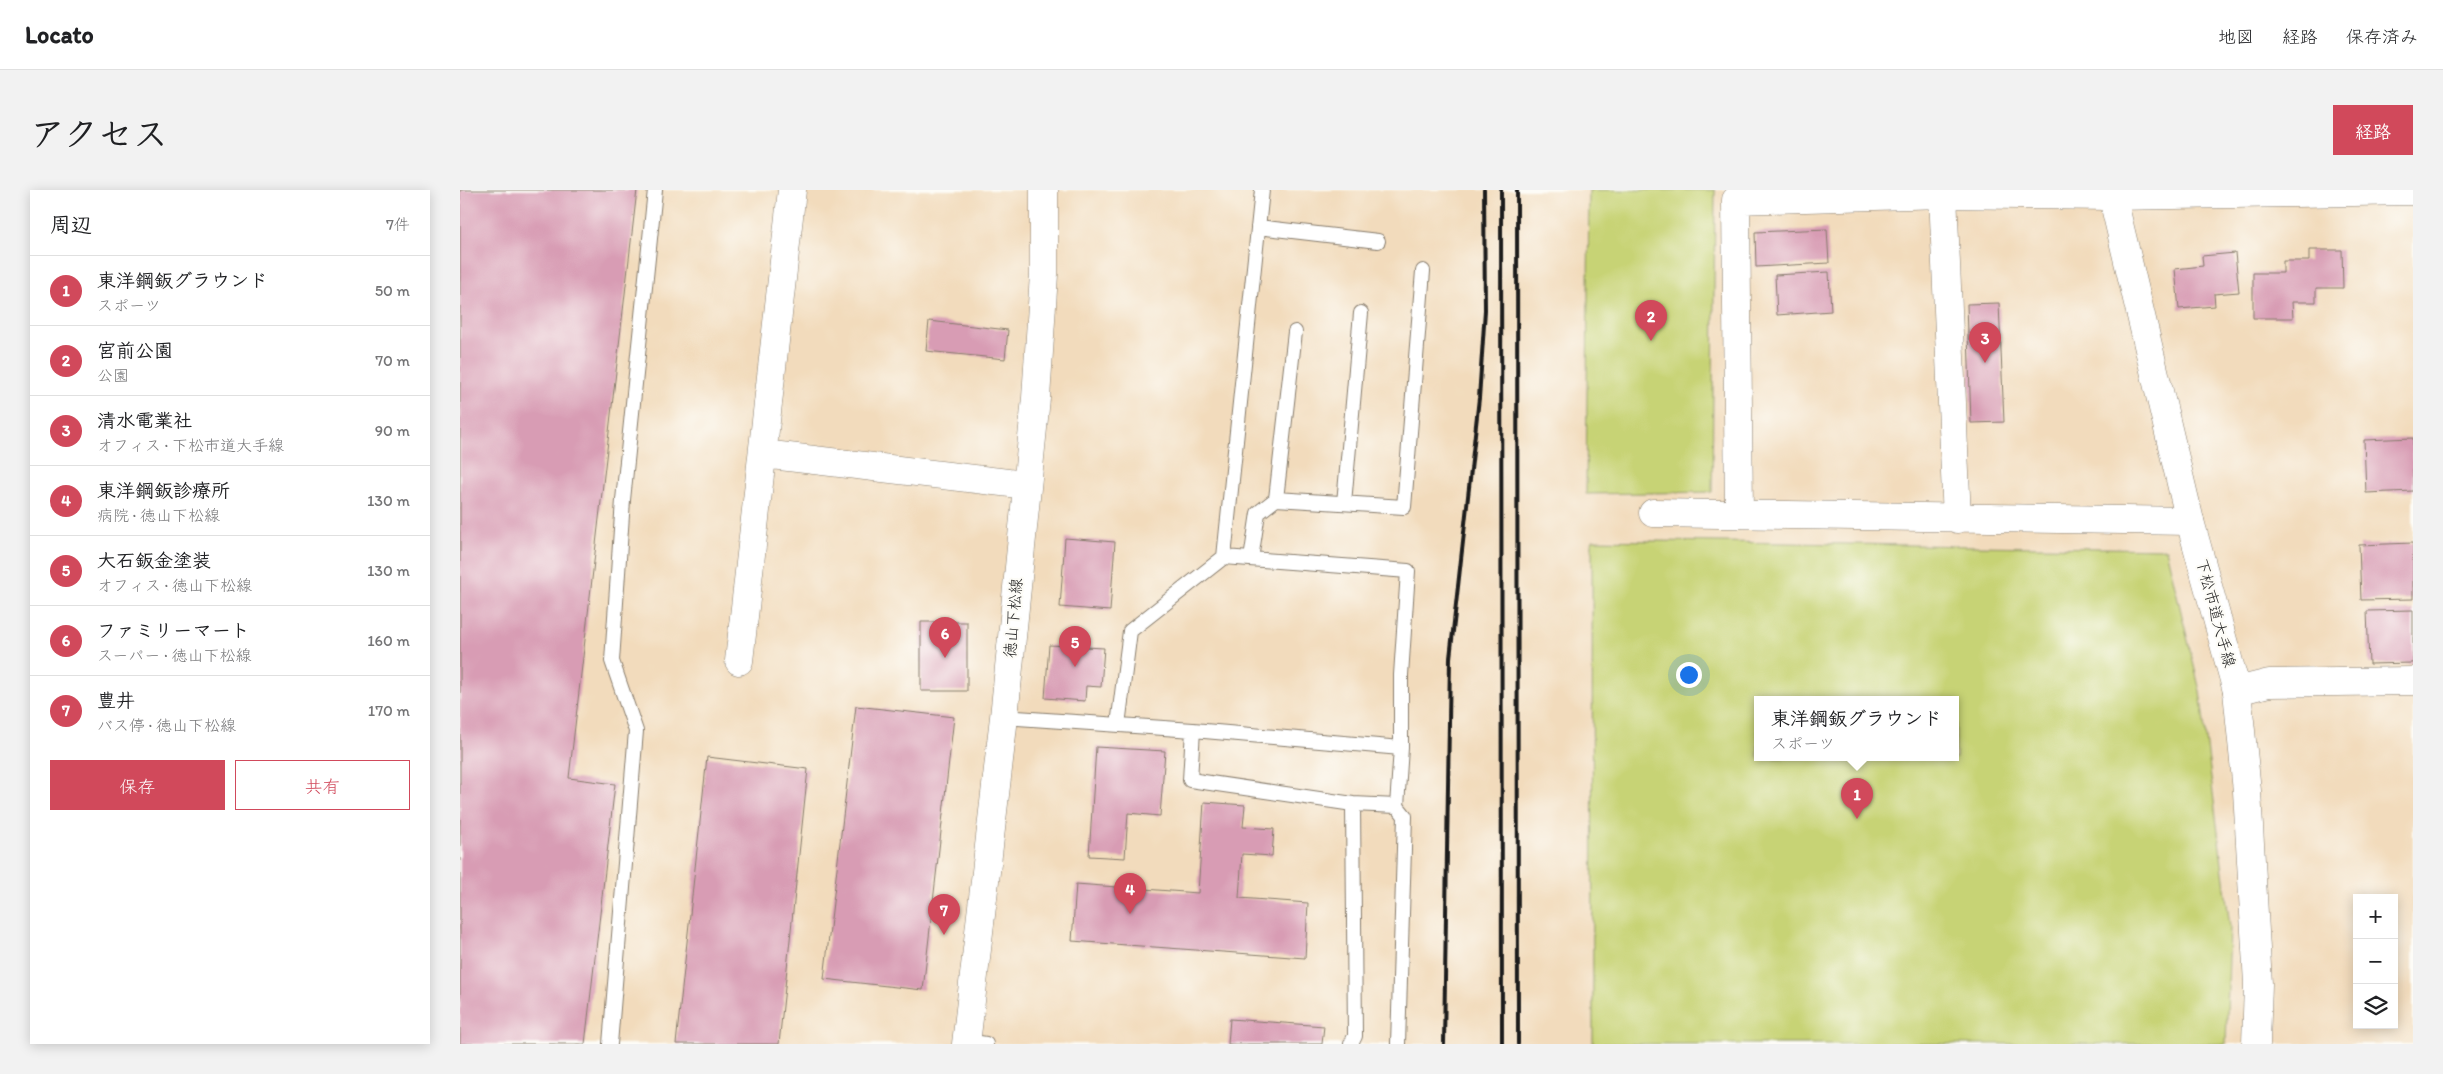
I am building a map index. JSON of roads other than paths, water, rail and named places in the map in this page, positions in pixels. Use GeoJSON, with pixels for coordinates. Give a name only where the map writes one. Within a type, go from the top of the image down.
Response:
{"type":"FeatureCollection","features":[{"type":"Feature","properties":{"kind":"street"},"geometry":{"type":"LineString","coordinates":[[738,661],[792,190]]}},
{"type":"Feature","properties":{"kind":"street","name":"徳山下松線"},"geometry":{"type":"LineString","coordinates":[[973,1043],[1036,398],[1044,274],[1044,190]]}},
{"type":"Feature","properties":{"kind":"street"},"geometry":{"type":"LineString","coordinates":[[1739,513],[1736,200],[1761,194],[2413,191]]}},
{"type":"Feature","properties":{"kind":"street","name":"下松市道大手線"},"geometry":{"type":"LineString","coordinates":[[2112,193],[2190,521],[2237,692],[2247,791],[2258,984],[2256,1044]]}},
{"type":"Feature","properties":{"kind":"street"},"geometry":{"type":"LineString","coordinates":[[1943,194],[1957,519]]}},
{"type":"Feature","properties":{"kind":"street"},"geometry":{"type":"LineString","coordinates":[[763,454],[1026,485]]}},
{"type":"Feature","properties":{"kind":"street"},"geometry":{"type":"LineString","coordinates":[[1653,513],[2190,521]]}},
{"type":"Feature","properties":{"kind":"street"},"geometry":{"type":"LineString","coordinates":[[2237,692],[2269,683],[2413,681]]}},
{"type":"Feature","properties":{"kind":"lane"},"geometry":{"type":"LineString","coordinates":[[610,1044],[636,731],[612,661],[623,500],[656,190]]}},
{"type":"Feature","properties":{"kind":"lane"},"geometry":{"type":"LineString","coordinates":[[1224,557],[1262,190]]}},
{"type":"Feature","properties":{"kind":"lane"},"geometry":{"type":"LineString","coordinates":[[1258,227],[1378,241]]}},
{"type":"Feature","properties":{"kind":"lane"},"geometry":{"type":"LineString","coordinates":[[1251,559],[1258,514],[1276,499],[1404,507],[1423,270]]}},
{"type":"Feature","properties":{"kind":"lane"},"geometry":{"type":"LineString","coordinates":[[1344,503],[1361,313]]}},
{"type":"Feature","properties":{"kind":"lane"},"geometry":{"type":"LineString","coordinates":[[1276,499],[1295,332]]}},
{"type":"Feature","properties":{"kind":"lane"},"geometry":{"type":"LineString","coordinates":[[1118,725],[1130,631],[1224,557],[1408,571],[1401,675],[1401,748],[1397,806],[1405,816],[1398,1044]]}},
{"type":"Feature","properties":{"kind":"lane"},"geometry":{"type":"LineString","coordinates":[[1004,717],[1193,730],[1401,748]]}},
{"type":"Feature","properties":{"kind":"lane"},"geometry":{"type":"LineString","coordinates":[[1193,730],[1190,780],[1353,804],[1397,806]]}},
{"type":"Feature","properties":{"kind":"lane"},"geometry":{"type":"LineString","coordinates":[[1351,1044],[1355,1036],[1353,804]]}},
{"type":"Feature","properties":{"kind":"railway"},"geometry":{"type":"LineString","coordinates":[[1444,1044],[1450,658],[1479,398],[1485,310],[1484,190]]}},
{"type":"Feature","properties":{"kind":"railway"},"geometry":{"type":"LineString","coordinates":[[1501,190],[1502,1044]]}},
{"type":"Feature","properties":{"kind":"railway"},"geometry":{"type":"LineString","coordinates":[[1517,190],[1518,1044]]}},
{"type":"Feature","properties":{"kind":"place","name":"宮前公園"},"geometry":{"type":"Point","coordinates":[1651,341]}},
{"type":"Feature","properties":{"kind":"place","name":"清水電業社"},"geometry":{"type":"Point","coordinates":[1985,363]}},
{"type":"Feature","properties":{"kind":"place","name":"ファミリーマート"},"geometry":{"type":"Point","coordinates":[945,658]}},
{"type":"Feature","properties":{"kind":"place","name":"大石鈑金塗装"},"geometry":{"type":"Point","coordinates":[1075,667]}},
{"type":"Feature","properties":{"kind":"place","name":"東洋鋼鈑グラウンド"},"geometry":{"type":"Point","coordinates":[1857,819]}},
{"type":"Feature","properties":{"kind":"place","name":"東洋鋼鈑診療所"},"geometry":{"type":"Point","coordinates":[1130,914]}},
{"type":"Feature","properties":{"kind":"place","name":"豊井"},"geometry":{"type":"Point","coordinates":[944,935]}}]}
